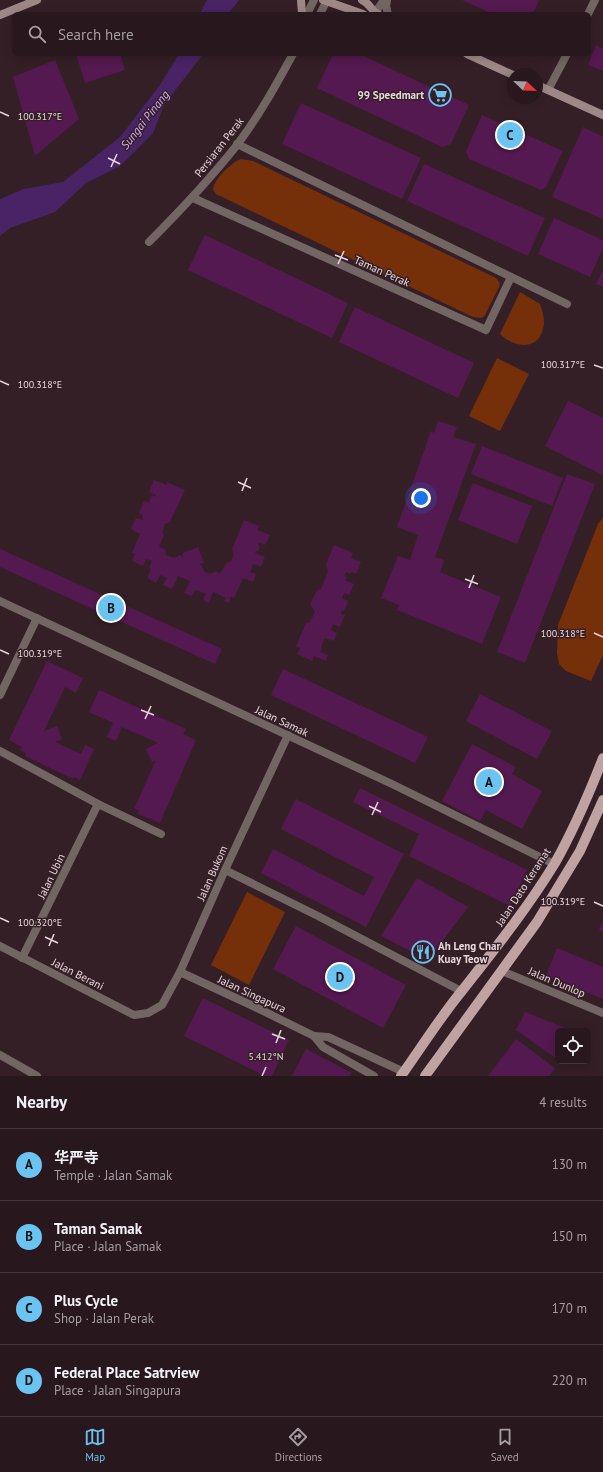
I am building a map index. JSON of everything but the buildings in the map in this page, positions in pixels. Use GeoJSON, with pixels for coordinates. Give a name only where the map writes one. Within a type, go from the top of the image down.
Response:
{"type":"FeatureCollection","features":[{"type":"Feature","properties":{"kind":"main road"},"geometry":{"type":"LineString","coordinates":[[0,15],[37,0]]}},
{"type":"Feature","properties":{"kind":"main road"},"geometry":{"type":"LineString","coordinates":[[301,0],[302,12]]}},
{"type":"Feature","properties":{"kind":"main road"},"geometry":{"type":"LineString","coordinates":[[362,0],[368,2],[375,12]]}},
{"type":"Feature","properties":{"kind":"main road"},"geometry":{"type":"LineString","coordinates":[[326,1],[357,12]]}},
{"type":"Feature","properties":{"kind":"main road"},"geometry":{"type":"LineString","coordinates":[[471,56],[507,72]]}},
{"type":"Feature","properties":{"kind":"main road"},"geometry":{"type":"LineString","coordinates":[[543,88],[603,115]]}},
{"type":"Feature","properties":{"kind":"main road","name":"Jalan Dato Keramat"},"geometry":{"type":"LineString","coordinates":[[403,1074],[461,991],[508,933],[530,902],[568,840],[600,776],[603,758]]}},
{"type":"Feature","properties":{"kind":"main road"},"geometry":{"type":"LineString","coordinates":[[425,1076],[537,922],[580,851],[603,800]]}},
{"type":"Feature","properties":{"kind":"street"},"geometry":{"type":"LineString","coordinates":[[309,12],[314,0]]}},
{"type":"Feature","properties":{"kind":"street"},"geometry":{"type":"LineString","coordinates":[[377,12],[386,0]]}},
{"type":"Feature","properties":{"kind":"street"},"geometry":{"type":"LineString","coordinates":[[386,0],[388,12]]}},
{"type":"Feature","properties":{"kind":"street"},"geometry":{"type":"LineString","coordinates":[[589,12],[595,0]]}},
{"type":"Feature","properties":{"kind":"street"},"geometry":{"type":"LineString","coordinates":[[321,12],[326,1]]}},
{"type":"Feature","properties":{"kind":"street","name":"Persiaran Perak"},"geometry":{"type":"LineString","coordinates":[[149,242],[193,198],[237,144],[260,111],[292,56]]}},
{"type":"Feature","properties":{"kind":"street"},"geometry":{"type":"LineString","coordinates":[[548,90],[566,56]]}},
{"type":"Feature","properties":{"kind":"street"},"geometry":{"type":"LineString","coordinates":[[237,144],[567,304]]}},
{"type":"Feature","properties":{"kind":"street","name":"Taman Perak"},"geometry":{"type":"LineString","coordinates":[[193,198],[486,330],[511,277]]}},
{"type":"Feature","properties":{"kind":"street","name":"Jalan Samak"},"geometry":{"type":"LineString","coordinates":[[0,601],[392,784],[554,864]]}},
{"type":"Feature","properties":{"kind":"street"},"geometry":{"type":"LineString","coordinates":[[0,695],[37,618]]}},
{"type":"Feature","properties":{"kind":"street","name":"Jalan Bukom"},"geometry":{"type":"LineString","coordinates":[[148,1013],[162,1005],[180,972],[225,870],[288,735]]}},
{"type":"Feature","properties":{"kind":"street"},"geometry":{"type":"LineString","coordinates":[[0,751],[98,804],[161,834]]}},
{"type":"Feature","properties":{"kind":"street","name":"Jalan Ubin"},"geometry":{"type":"LineString","coordinates":[[22,958],[98,804]]}},
{"type":"Feature","properties":{"kind":"street"},"geometry":{"type":"LineString","coordinates":[[225,870],[318,916],[461,991]]}},
{"type":"Feature","properties":{"kind":"street","name":"Jalan Berani"},"geometry":{"type":"LineString","coordinates":[[0,946],[134,1015],[148,1013]]}},
{"type":"Feature","properties":{"kind":"street","name":"Jalan Dunlop"},"geometry":{"type":"LineString","coordinates":[[502,971],[603,1013]]}},
{"type":"Feature","properties":{"kind":"street","name":"Jalan Singapura"},"geometry":{"type":"LineString","coordinates":[[180,972],[314,1036],[328,1037],[403,1074]]}},
{"type":"Feature","properties":{"kind":"street","name":"Jalan Singapura"},"geometry":{"type":"LineString","coordinates":[[314,1036],[323,1047],[374,1076]]}},
{"type":"Feature","properties":{"kind":"street"},"geometry":{"type":"LineString","coordinates":[[0,1055],[37,1076]]}},
{"type":"Feature","properties":{"kind":"shaded area"},"geometry":{"type":"Polygon","coordinates":[[[241,159],[253,161],[496,278],[500,283],[499,287],[485,315],[482,318],[473,317],[216,194],[213,190],[216,181],[228,167],[241,159]]]}},
{"type":"Feature","properties":{"kind":"shaded area"},"geometry":{"type":"Polygon","coordinates":[[[520,292],[540,304],[544,318],[542,332],[539,338],[533,343],[527,345],[513,343],[500,334],[520,292]]]}},
{"type":"Feature","properties":{"kind":"shaded area"},"geometry":{"type":"Polygon","coordinates":[[[497,358],[529,374],[500,431],[469,416],[497,358]]]}},
{"type":"Feature","properties":{"kind":"shaded area"},"geometry":{"type":"Polygon","coordinates":[[[603,518],[603,655],[591,681],[566,671],[559,664],[557,653],[558,625],[598,524],[603,518]]]}},
{"type":"Feature","properties":{"kind":"shaded area"},"geometry":{"type":"Polygon","coordinates":[[[247,892],[285,912],[249,985],[211,965],[247,892]]]}},
{"type":"Feature","properties":{"kind":"water"},"geometry":{"type":"Polygon","coordinates":[[[207,0],[239,0],[230,12],[201,12],[207,0]]]}},
{"type":"Feature","properties":{"kind":"water","name":"Sungai Pinang"},"geometry":{"type":"Polygon","coordinates":[[[178,56],[201,56],[164,105],[153,133],[120,166],[86,183],[55,212],[10,228],[0,236],[0,199],[24,189],[63,182],[120,137],[160,85],[178,56]]]}},
{"type":"Feature","properties":{"kind":"place","name":"99 Speedmart"},"geometry":{"type":"Point","coordinates":[440,95]}},
{"type":"Feature","properties":{"kind":"place","name":"Plus Cycle"},"geometry":{"type":"Point","coordinates":[510,135]}},
{"type":"Feature","properties":{"kind":"place","name":"Taman Samak"},"geometry":{"type":"Point","coordinates":[111,608]}},
{"type":"Feature","properties":{"kind":"place","name":"华严寺"},"geometry":{"type":"Point","coordinates":[489,782]}},
{"type":"Feature","properties":{"kind":"place","name":"Ah Leng Char Kuay Teow"},"geometry":{"type":"Point","coordinates":[423,952]}},
{"type":"Feature","properties":{"kind":"place","name":"Federal Place Satrview"},"geometry":{"type":"Point","coordinates":[340,977]}}]}
